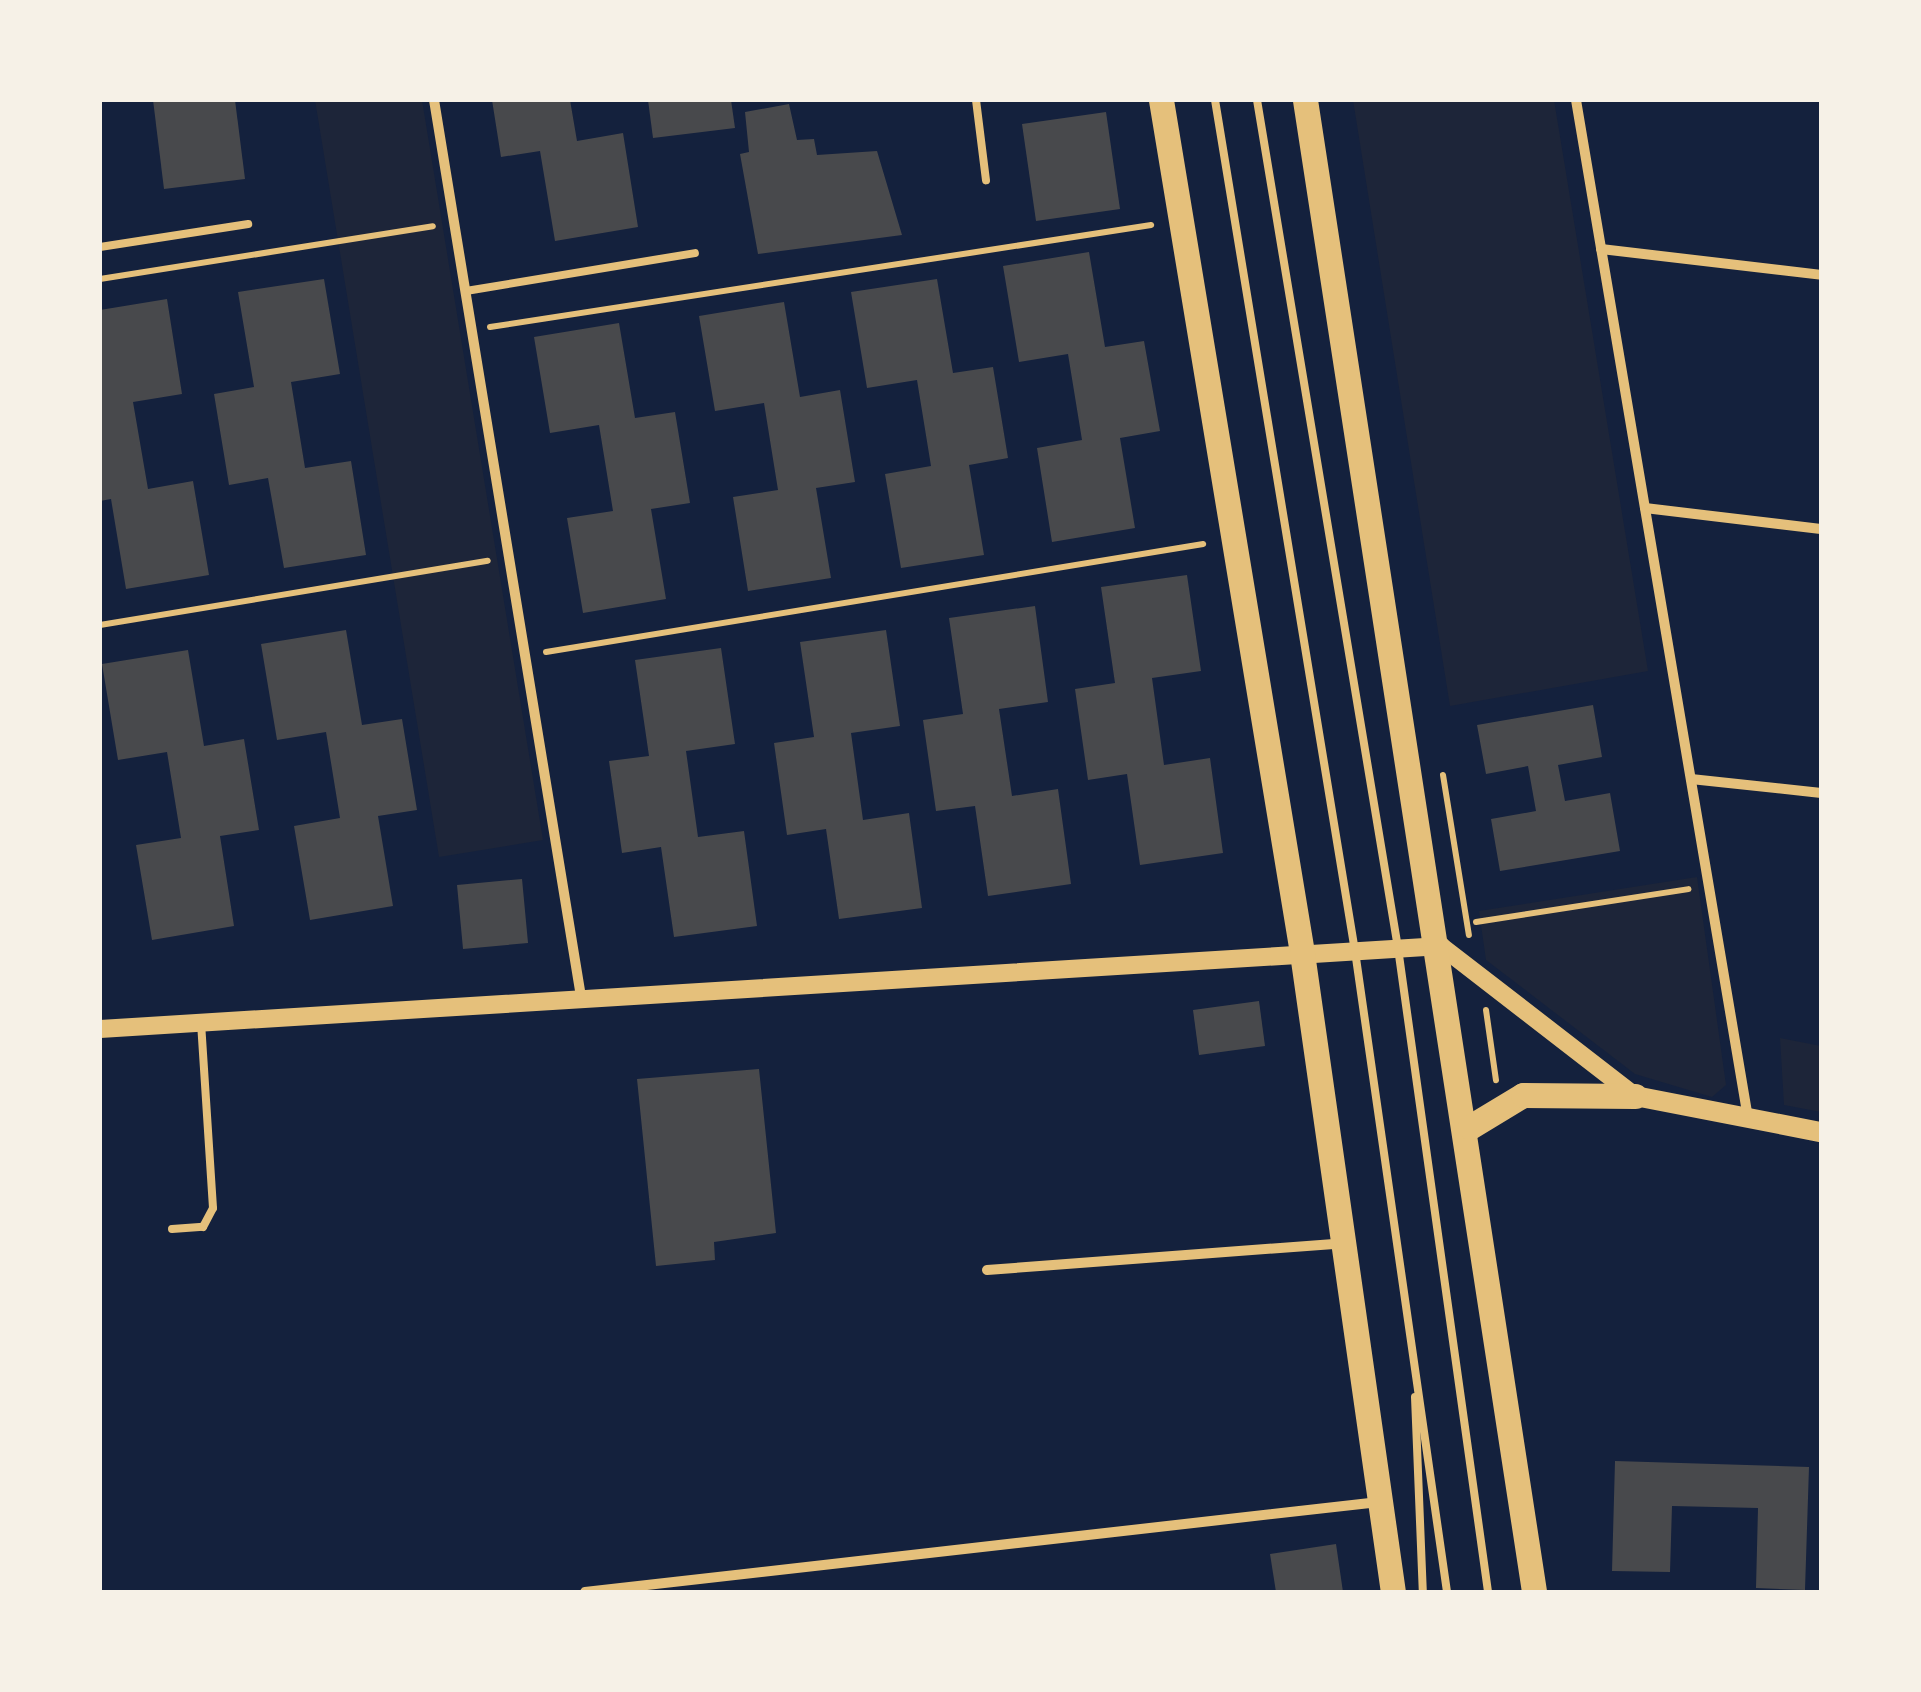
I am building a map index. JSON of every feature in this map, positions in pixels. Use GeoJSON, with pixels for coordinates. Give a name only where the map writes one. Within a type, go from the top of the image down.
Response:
{"type":"FeatureCollection","features":[{"type":"Feature","properties":{"kind":"main road"},"geometry":{"type":"LineString","coordinates":[[1161,100],[1302,952],[1393,1592]]}},
{"type":"Feature","properties":{"kind":"main road"},"geometry":{"type":"LineString","coordinates":[[1305,100],[1470,1127],[1534,1592]]}},
{"type":"Feature","properties":{"kind":"main road"},"geometry":{"type":"LineString","coordinates":[[1470,1127],[1523,1094],[1635,1096],[1821,1132]]}},
{"type":"Feature","properties":{"kind":"street"},"geometry":{"type":"LineString","coordinates":[[434,100],[581,997]]}},
{"type":"Feature","properties":{"kind":"street"},"geometry":{"type":"LineString","coordinates":[[1576,100],[1748,1118]]}},
{"type":"Feature","properties":{"kind":"street"},"geometry":{"type":"LineString","coordinates":[[1601,250],[1821,275]]}},
{"type":"Feature","properties":{"kind":"street"},"geometry":{"type":"LineString","coordinates":[[1645,508],[1821,529]]}},
{"type":"Feature","properties":{"kind":"street"},"geometry":{"type":"LineString","coordinates":[[1691,778],[1821,793]]}},
{"type":"Feature","properties":{"kind":"street"},"geometry":{"type":"LineString","coordinates":[[100,1029],[1442,946],[1635,1096]]}},
{"type":"Feature","properties":{"kind":"street"},"geometry":{"type":"LineString","coordinates":[[987,1270],[1345,1243]]}},
{"type":"Feature","properties":{"kind":"street"},"geometry":{"type":"LineString","coordinates":[[585,1592],[1380,1502]]}},
{"type":"Feature","properties":{"kind":"lane"},"geometry":{"type":"LineString","coordinates":[[976,100],[986,180]]}},
{"type":"Feature","properties":{"kind":"lane"},"geometry":{"type":"LineString","coordinates":[[1215,100],[1355,950],[1447,1592]]}},
{"type":"Feature","properties":{"kind":"lane"},"geometry":{"type":"LineString","coordinates":[[1257,100],[1398,948],[1488,1592]]}},
{"type":"Feature","properties":{"kind":"lane"},"geometry":{"type":"LineString","coordinates":[[100,247],[248,224]]}},
{"type":"Feature","properties":{"kind":"lane"},"geometry":{"type":"LineString","coordinates":[[466,291],[695,253]]}},
{"type":"Feature","properties":{"kind":"lane"},"geometry":{"type":"LineString","coordinates":[[172,1229],[204,1227],[213,1208],[200,1022]]}},
{"type":"Feature","properties":{"kind":"lane"},"geometry":{"type":"LineString","coordinates":[[1415,1368],[1422,1592]]}},
{"type":"Feature","properties":{"kind":"path"},"geometry":{"type":"LineString","coordinates":[[100,278],[454,223]]}},
{"type":"Feature","properties":{"kind":"path"},"geometry":{"type":"LineString","coordinates":[[472,330],[1151,225]]}},
{"type":"Feature","properties":{"kind":"path"},"geometry":{"type":"LineString","coordinates":[[525,655],[1202,544]]}},
{"type":"Feature","properties":{"kind":"path"},"geometry":{"type":"LineString","coordinates":[[100,626],[509,557]]}},
{"type":"Feature","properties":{"kind":"path"},"geometry":{"type":"LineString","coordinates":[[1476,922],[1708,885]]}},
{"type":"Feature","properties":{"kind":"shaded area"},"geometry":{"type":"Polygon","coordinates":[[[315,100],[422,100],[543,840],[439,857],[315,100]]]}},
{"type":"Feature","properties":{"kind":"shaded area"},"geometry":{"type":"Polygon","coordinates":[[[1353,100],[1554,100],[1648,671],[1450,706],[1353,100]]]}},
{"type":"Feature","properties":{"kind":"shaded area"},"geometry":{"type":"Polygon","coordinates":[[[1697,877],[1726,1085],[1712,1097],[1635,1074],[1486,960],[1479,911],[1697,877]]]}},
{"type":"Feature","properties":{"kind":"shaded area"},"geometry":{"type":"Polygon","coordinates":[[[1780,1038],[1821,1046],[1821,1112],[1784,1105],[1780,1038]]]}},
{"type":"Feature","properties":{"kind":"building"},"geometry":{"type":"Polygon","coordinates":[[[153,100],[235,100],[245,179],[164,189],[153,100]]]}},
{"type":"Feature","properties":{"kind":"building"},"geometry":{"type":"Polygon","coordinates":[[[492,100],[570,100],[577,141],[623,133],[638,227],[555,241],[540,151],[501,157],[492,100]]]}},
{"type":"Feature","properties":{"kind":"building"},"geometry":{"type":"Polygon","coordinates":[[[648,100],[731,100],[735,128],[653,138],[648,100]]]}},
{"type":"Feature","properties":{"kind":"building"},"geometry":{"type":"Polygon","coordinates":[[[789,104],[797,140],[814,139],[817,155],[877,151],[902,235],[758,254],[740,154],[749,152],[745,112],[789,104]]]}},
{"type":"Feature","properties":{"kind":"building"},"geometry":{"type":"Polygon","coordinates":[[[1106,112],[1120,209],[1036,221],[1022,124],[1106,112]]]}},
{"type":"Feature","properties":{"kind":"building"},"geometry":{"type":"Polygon","coordinates":[[[1089,252],[1105,347],[1144,341],[1160,431],[1120,438],[1135,528],[1052,542],[1037,448],[1082,440],[1068,354],[1019,362],[1003,266],[1089,252]]]}},
{"type":"Feature","properties":{"kind":"building"},"geometry":{"type":"Polygon","coordinates":[[[324,279],[340,374],[291,382],[305,468],[351,461],[366,555],[284,568],[268,478],[229,485],[214,394],[254,387],[238,292],[324,279]]]}},
{"type":"Feature","properties":{"kind":"building"},"geometry":{"type":"Polygon","coordinates":[[[937,279],[953,373],[993,367],[1008,458],[969,465],[984,555],[901,568],[885,474],[931,466],[917,380],[867,388],[851,292],[937,279]]]}},
{"type":"Feature","properties":{"kind":"building"},"geometry":{"type":"Polygon","coordinates":[[[167,299],[182,394],[133,402],[148,489],[193,481],[209,575],[126,589],[111,499],[100,501],[100,310],[167,299]]]}},
{"type":"Feature","properties":{"kind":"building"},"geometry":{"type":"Polygon","coordinates":[[[784,302],[800,397],[840,390],[855,482],[816,488],[831,578],[748,591],[733,497],[778,490],[764,403],[715,411],[699,316],[784,302]]]}},
{"type":"Feature","properties":{"kind":"building"},"geometry":{"type":"Polygon","coordinates":[[[619,323],[635,418],[675,412],[690,503],[651,509],[666,599],[583,613],[567,518],[613,511],[599,425],[550,433],[534,337],[619,323]]]}},
{"type":"Feature","properties":{"kind":"building"},"geometry":{"type":"Polygon","coordinates":[[[1187,575],[1201,671],[1152,678],[1164,765],[1210,758],[1223,853],[1140,865],[1127,774],[1088,780],[1075,689],[1115,683],[1101,587],[1187,575]]]}},
{"type":"Feature","properties":{"kind":"building"},"geometry":{"type":"Polygon","coordinates":[[[1035,606],[1048,702],[999,709],[1012,796],[1058,789],[1071,884],[988,896],[975,806],[936,811],[923,720],[963,714],[949,618],[1035,606]]]}},
{"type":"Feature","properties":{"kind":"building"},"geometry":{"type":"Polygon","coordinates":[[[346,630],[362,725],[402,719],[417,810],[378,816],[393,906],[310,920],[294,826],[340,818],[326,732],[277,740],[261,644],[346,630]]]}},
{"type":"Feature","properties":{"kind":"building"},"geometry":{"type":"Polygon","coordinates":[[[886,630],[900,726],[851,733],[863,820],[909,813],[922,908],[839,919],[826,829],[787,835],[774,743],[814,737],[800,642],[886,630]]]}},
{"type":"Feature","properties":{"kind":"building"},"geometry":{"type":"Polygon","coordinates":[[[721,648],[735,744],[686,751],[698,837],[744,831],[757,926],[674,937],[661,847],[622,853],[609,761],[649,756],[635,660],[721,648]]]}},
{"type":"Feature","properties":{"kind":"building"},"geometry":{"type":"Polygon","coordinates":[[[188,650],[204,746],[244,739],[259,830],[220,836],[234,926],[152,940],[136,845],[181,838],[167,752],[118,760],[102,664],[188,650]]]}},
{"type":"Feature","properties":{"kind":"building"},"geometry":{"type":"Polygon","coordinates":[[[1593,705],[1602,757],[1558,765],[1565,801],[1610,793],[1620,851],[1500,871],[1491,819],[1536,811],[1528,766],[1486,774],[1477,725],[1593,705]]]}},
{"type":"Feature","properties":{"kind":"building"},"geometry":{"type":"Polygon","coordinates":[[[522,879],[528,943],[463,949],[457,885],[522,879]]]}},
{"type":"Feature","properties":{"kind":"building"},"geometry":{"type":"Polygon","coordinates":[[[1259,1001],[1265,1046],[1199,1055],[1193,1010],[1259,1001]]]}},
{"type":"Feature","properties":{"kind":"building"},"geometry":{"type":"Polygon","coordinates":[[[759,1069],[776,1233],[714,1242],[715,1260],[656,1266],[637,1079],[759,1069]]]}},
{"type":"Feature","properties":{"kind":"building"},"geometry":{"type":"Polygon","coordinates":[[[1615,1461],[1809,1467],[1805,1590],[1756,1588],[1758,1508],[1672,1506],[1670,1572],[1612,1571],[1615,1461]]]}},
{"type":"Feature","properties":{"kind":"building"},"geometry":{"type":"Polygon","coordinates":[[[1336,1544],[1343,1592],[1276,1592],[1270,1554],[1336,1544]]]}}]}
